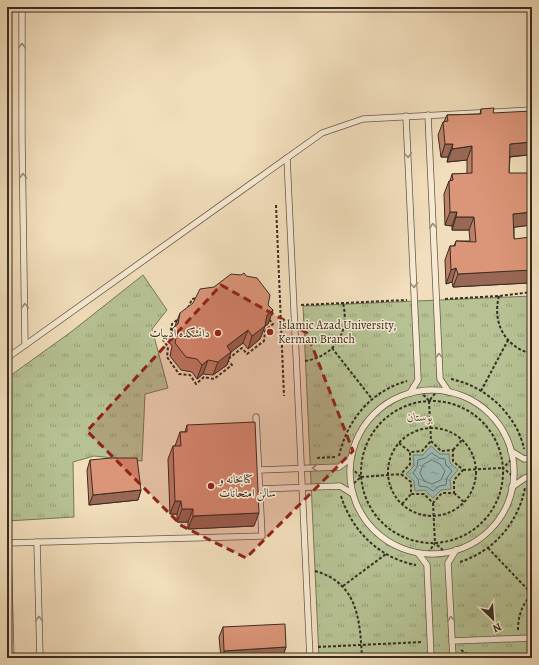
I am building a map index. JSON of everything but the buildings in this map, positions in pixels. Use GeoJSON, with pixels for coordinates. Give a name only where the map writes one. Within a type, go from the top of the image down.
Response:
{"type":"FeatureCollection","features":[{"type":"Feature","properties":{"kind":"lane"},"geometry":{"type":"LineString","coordinates":[[22,7],[25,345]]}},
{"type":"Feature","properties":{"kind":"lane"},"geometry":{"type":"LineString","coordinates":[[7,358],[322,133],[363,119],[532,110]]}},
{"type":"Feature","properties":{"kind":"lane"},"geometry":{"type":"LineString","coordinates":[[428,115],[440,379],[449,392]]}},
{"type":"Feature","properties":{"kind":"lane"},"geometry":{"type":"LineString","coordinates":[[406,116],[418,380],[410,393]]}},
{"type":"Feature","properties":{"kind":"lane"},"geometry":{"type":"LineString","coordinates":[[287,158],[310,658]]}},
{"type":"Feature","properties":{"kind":"lane"},"geometry":{"type":"LineString","coordinates":[[438,390],[466,398],[482,407],[500,426],[515,457],[514,477],[503,512],[493,526],[480,538],[456,550],[428,554],[418,553],[394,544],[374,530],[363,516],[349,488],[350,467],[351,458],[359,434],[368,420],[387,404],[410,393],[438,390]]}},
{"type":"Feature","properties":{"kind":"lane"},"geometry":{"type":"LineString","coordinates":[[11,658],[7,543],[262,536],[256,417]]}},
{"type":"Feature","properties":{"kind":"lane"},"geometry":{"type":"LineString","coordinates":[[515,457],[524,459],[532,458]]}},
{"type":"Feature","properties":{"kind":"lane"},"geometry":{"type":"LineString","coordinates":[[259,470],[339,467],[351,458]]}},
{"type":"Feature","properties":{"kind":"lane"},"geometry":{"type":"LineString","coordinates":[[512,487],[525,478],[532,477]]}},
{"type":"Feature","properties":{"kind":"lane"},"geometry":{"type":"LineString","coordinates":[[260,489],[340,486],[349,488]]}},
{"type":"Feature","properties":{"kind":"lane"},"geometry":{"type":"LineString","coordinates":[[37,542],[40,658]]}},
{"type":"Feature","properties":{"kind":"lane"},"geometry":{"type":"LineString","coordinates":[[453,658],[448,564],[456,550]]}},
{"type":"Feature","properties":{"kind":"lane"},"geometry":{"type":"LineString","coordinates":[[418,553],[427,565],[431,658]]}},
{"type":"Feature","properties":{"kind":"lane"},"geometry":{"type":"LineString","coordinates":[[452,641],[532,638]]}},
{"type":"Feature","properties":{"kind":"path"},"geometry":{"type":"LineString","coordinates":[[276,205],[284,396]]}},
{"type":"Feature","properties":{"kind":"path"},"geometry":{"type":"LineString","coordinates":[[240,281],[244,286],[254,287],[269,307],[267,317],[273,324],[265,330],[264,341],[247,354],[242,348],[227,360],[232,366],[214,379],[204,377],[196,384],[190,375],[179,374],[166,357],[168,347],[163,340],[170,335],[172,324],[186,314],[192,299],[208,296],[225,283],[235,284],[240,281]]}},
{"type":"Feature","properties":{"kind":"path"},"geometry":{"type":"LineString","coordinates":[[444,299],[499,296],[532,292]]}},
{"type":"Feature","properties":{"kind":"path"},"geometry":{"type":"LineString","coordinates":[[499,296],[497,319],[501,330],[516,348],[532,354]]}},
{"type":"Feature","properties":{"kind":"path"},"geometry":{"type":"LineString","coordinates":[[280,306],[407,300]]}},
{"type":"Feature","properties":{"kind":"path"},"geometry":{"type":"LineString","coordinates":[[305,361],[322,355],[332,348],[340,338],[344,327],[345,315],[343,303]]}},
{"type":"Feature","properties":{"kind":"path"},"geometry":{"type":"LineString","coordinates":[[481,391],[508,340]]}},
{"type":"Feature","properties":{"kind":"path"},"geometry":{"type":"LineString","coordinates":[[332,348],[372,399]]}},
{"type":"Feature","properties":{"kind":"path"},"geometry":{"type":"LineString","coordinates":[[429,401],[447,378],[465,383],[481,391],[496,402],[514,423],[524,449],[503,468],[463,470],[454,480],[454,493]]}},
{"type":"Feature","properties":{"kind":"path"},"geometry":{"type":"LineString","coordinates":[[345,462],[339,457],[344,438],[358,413],[372,399],[386,389],[411,380],[429,401],[431,441],[442,451],[453,450]]}},
{"type":"Feature","properties":{"kind":"path"},"geometry":{"type":"LineString","coordinates":[[429,401],[444,402],[459,406],[476,416],[490,430],[499,448],[503,468],[502,483],[498,498],[491,511],[481,523],[464,535],[450,540],[435,542],[425,542],[406,538],[381,521],[369,505],[365,496],[361,477],[361,466],[366,446],[379,424],[400,409],[414,403],[429,401]]}},
{"type":"Feature","properties":{"kind":"path"},"geometry":{"type":"LineString","coordinates":[[430,428],[448,431],[462,440],[472,453],[476,469],[473,487],[464,502],[450,511],[434,515],[417,513],[402,504],[392,491],[388,475],[391,458],[399,443],[413,432],[430,428]]}},
{"type":"Feature","properties":{"kind":"path"},"geometry":{"type":"LineString","coordinates":[[462,440],[453,450],[453,461],[463,470]]}},
{"type":"Feature","properties":{"kind":"path"},"geometry":{"type":"LineString","coordinates":[[399,443],[410,452],[422,451],[431,441]]}},
{"type":"Feature","properties":{"kind":"path"},"geometry":{"type":"LineString","coordinates":[[401,474],[410,464],[410,452]]}},
{"type":"Feature","properties":{"kind":"path"},"geometry":{"type":"LineString","coordinates":[[350,467],[361,477]]}},
{"type":"Feature","properties":{"kind":"path"},"geometry":{"type":"LineString","coordinates":[[435,542],[456,563],[472,557],[488,548],[504,532],[517,513],[526,488],[503,468]]}},
{"type":"Feature","properties":{"kind":"path"},"geometry":{"type":"LineString","coordinates":[[402,504],[411,494],[411,482],[401,474],[361,477],[340,496],[352,522],[364,537],[386,554],[402,561],[419,565],[423,560]]}},
{"type":"Feature","properties":{"kind":"path"},"geometry":{"type":"LineString","coordinates":[[428,554],[435,542],[434,503],[442,493],[454,493],[464,502]]}},
{"type":"Feature","properties":{"kind":"path"},"geometry":{"type":"LineString","coordinates":[[411,494],[424,494],[434,503]]}},
{"type":"Feature","properties":{"kind":"path"},"geometry":{"type":"LineString","coordinates":[[488,548],[532,594],[524,602],[520,613],[518,624],[519,638]]}},
{"type":"Feature","properties":{"kind":"path"},"geometry":{"type":"LineString","coordinates":[[343,586],[386,554]]}},
{"type":"Feature","properties":{"kind":"path"},"geometry":{"type":"LineString","coordinates":[[314,571],[327,575],[343,586],[353,600],[361,632],[362,658]]}},
{"type":"Feature","properties":{"kind":"path"},"geometry":{"type":"LineString","coordinates":[[318,647],[423,642]]}},
{"type":"Feature","properties":{"kind":"highlighted area"},"geometry":{"type":"Polygon","coordinates":[[[221,285],[307,333],[353,451],[246,558],[182,526],[87,431],[221,285]]]}},
{"type":"Feature","properties":{"kind":"green space"},"geometry":{"type":"Polygon","coordinates":[[[143,275],[167,310],[152,329],[168,388],[145,394],[142,461],[94,456],[73,462],[74,517],[7,521],[7,378],[71,332],[143,275]]]}},
{"type":"Feature","properties":{"kind":"green space","name":"بوستان"},"geometry":{"type":"Polygon","coordinates":[[[532,296],[532,658],[319,658],[303,306],[532,296]]]}},
{"type":"Feature","properties":{"kind":"water"},"geometry":{"type":"Polygon","coordinates":[[[431,446],[440,454],[449,454],[450,463],[458,470],[450,479],[451,489],[441,490],[433,498],[425,490],[415,491],[414,481],[406,474],[414,466],[413,455],[423,455],[431,446]]]}},
{"type":"Feature","properties":{"kind":"place","name":"Islamic Azad University, Kerman Branch"},"geometry":{"type":"Point","coordinates":[270,332]}},
{"type":"Feature","properties":{"kind":"place","name":"دانشکده ادبیات"},"geometry":{"type":"Point","coordinates":[218,333]}},
{"type":"Feature","properties":{"kind":"place","name":"کتابخانه و سالن امتحانات"},"geometry":{"type":"Point","coordinates":[211,486]}}]}
